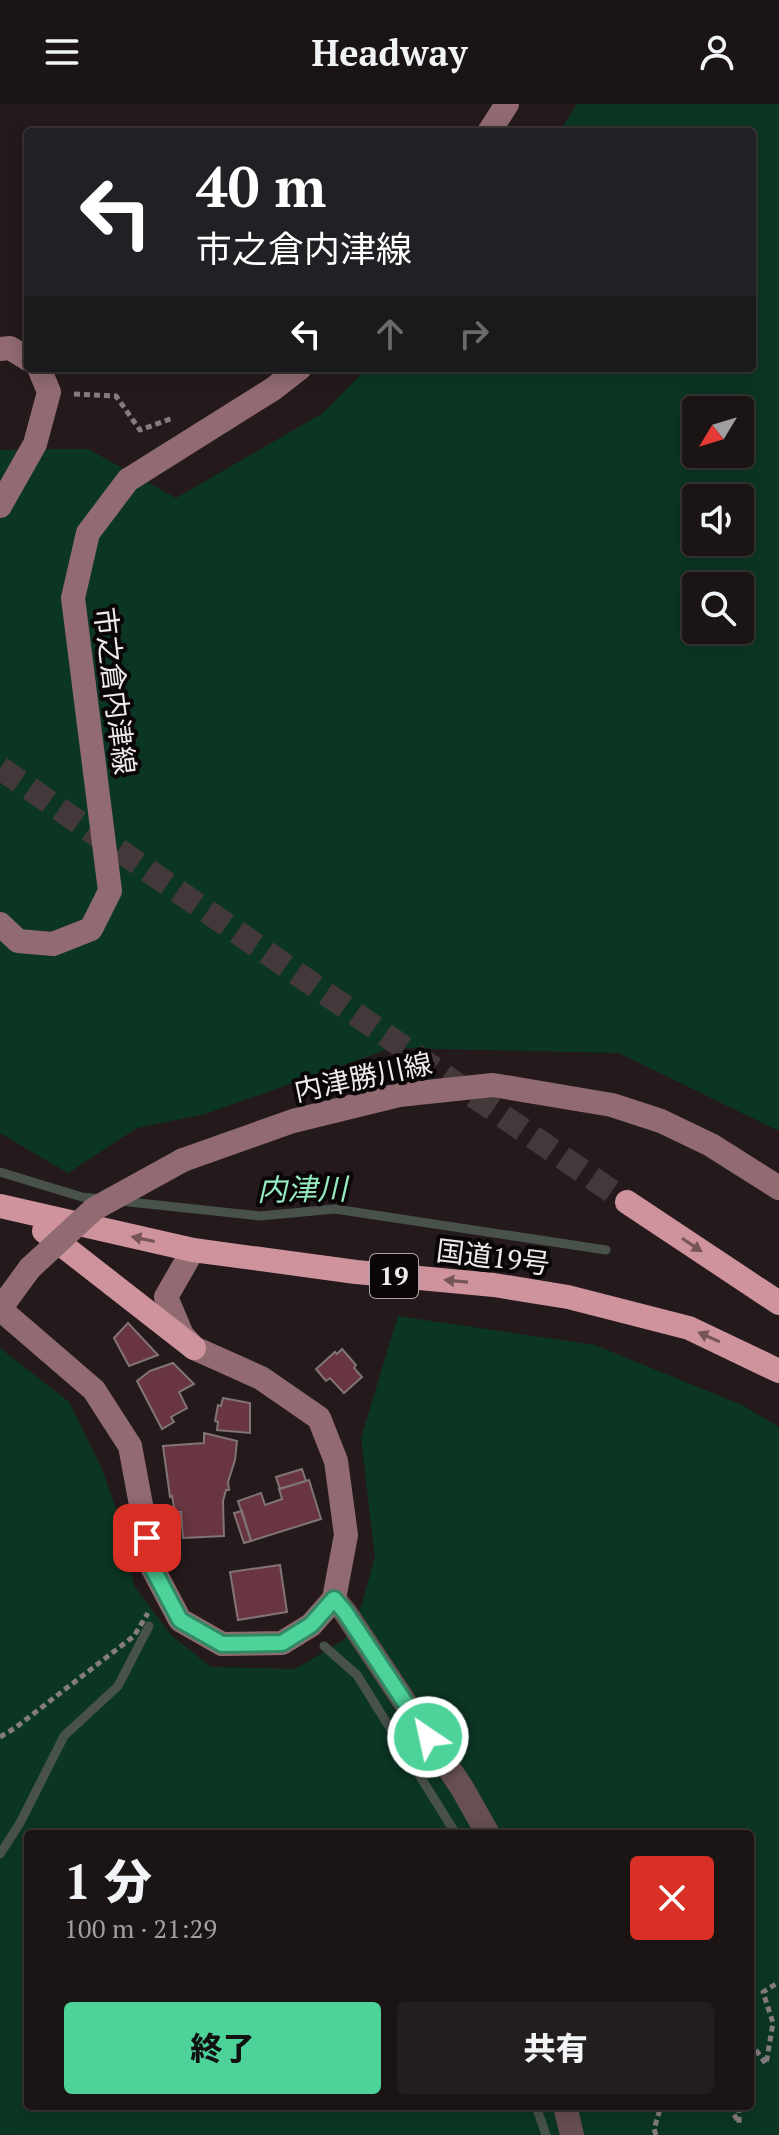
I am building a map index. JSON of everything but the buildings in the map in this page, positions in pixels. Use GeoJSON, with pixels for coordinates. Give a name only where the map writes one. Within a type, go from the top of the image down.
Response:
{"type":"FeatureCollection","features":[{"type":"Feature","properties":{"kind":"highway"},"geometry":{"type":"LineString","coordinates":[[627,1202],[779,1303]]}},
{"type":"Feature","properties":{"kind":"highway"},"geometry":{"type":"LineString","coordinates":[[11,1210],[194,1348]]}},
{"type":"Feature","properties":{"kind":"highway","name":"国道19号"},"geometry":{"type":"LineString","coordinates":[[11,1210],[193,1250],[356,1272],[494,1285],[568,1297],[689,1328],[779,1371]]}},
{"type":"Feature","properties":{"kind":"main road"},"geometry":{"type":"LineString","coordinates":[[492,128],[507,104]]}},
{"type":"Feature","properties":{"kind":"main road"},"geometry":{"type":"LineString","coordinates":[[0,349],[10,348],[24,357]]}},
{"type":"Feature","properties":{"kind":"main road"},"geometry":{"type":"LineString","coordinates":[[0,506],[35,444],[49,392],[41,372]]}},
{"type":"Feature","properties":{"kind":"main road","name":"市之倉内津線"},"geometry":{"type":"LineString","coordinates":[[0,924],[18,941],[53,944],[91,929],[110,891],[73,598],[88,533],[128,480],[210,430],[295,372]]}},
{"type":"Feature","properties":{"kind":"main road","name":"内津勝川線"},"geometry":{"type":"LineString","coordinates":[[0,1309],[30,1268],[94,1209],[183,1160],[293,1121],[384,1098],[493,1085],[612,1105],[661,1121],[711,1145],[779,1188]]}},
{"type":"Feature","properties":{"kind":"main road"},"geometry":{"type":"LineString","coordinates":[[0,1309],[94,1390],[130,1446],[153,1569],[180,1620],[222,1644],[282,1643],[311,1625],[334,1599],[346,1535],[336,1461],[319,1418],[261,1378],[194,1348],[182,1335],[166,1297],[193,1250]]}},
{"type":"Feature","properties":{"kind":"street"},"geometry":{"type":"LineString","coordinates":[[334,1599],[454,1775],[486,1830]]}},
{"type":"Feature","properties":{"kind":"street"},"geometry":{"type":"LineString","coordinates":[[566,2110],[572,2135]]}},
{"type":"Feature","properties":{"kind":"path"},"geometry":{"type":"LineString","coordinates":[[49,392],[116,396],[140,430],[195,410],[210,430]]}},
{"type":"Feature","properties":{"kind":"path"},"geometry":{"type":"LineString","coordinates":[[0,1737],[134,1636],[146,1614],[170,1601]]}},
{"type":"Feature","properties":{"kind":"path"},"geometry":{"type":"LineString","coordinates":[[754,2048],[766,2064],[773,2023],[763,1992],[779,1982]]}},
{"type":"Feature","properties":{"kind":"path"},"geometry":{"type":"LineString","coordinates":[[656,2135],[654,2129],[660,2110]]}},
{"type":"Feature","properties":{"kind":"path"},"geometry":{"type":"LineString","coordinates":[[731,2110],[739,2123],[739,2110]]}},
{"type":"Feature","properties":{"kind":"green space"},"geometry":{"type":"Polygon","coordinates":[[[577,104],[779,104],[779,1131],[619,1053],[392,1048],[205,1114],[137,1128],[68,1173],[0,1133],[0,450],[88,449],[176,498],[323,413],[363,372],[756,372],[756,128],[562,128],[577,104]]]}},
{"type":"Feature","properties":{"kind":"green space"},"geometry":{"type":"Polygon","coordinates":[[[398,1316],[595,1345],[742,1405],[779,1427],[779,2135],[0,2135],[0,1348],[69,1402],[101,1467],[118,1514],[134,1586],[171,1635],[211,1667],[295,1669],[344,1640],[361,1607],[375,1557],[361,1438],[398,1316]]]}},
{"type":"Feature","properties":{"kind":"waterway","name":"内津川"},"geometry":{"type":"LineString","coordinates":[[0,1172],[82,1197],[101,1199]]}},
{"type":"Feature","properties":{"kind":"waterway","name":"内津川"},"geometry":{"type":"LineString","coordinates":[[120,1201],[260,1216],[335,1209],[606,1250]]}},
{"type":"Feature","properties":{"kind":"waterway"},"geometry":{"type":"LineString","coordinates":[[0,1854],[20,1823],[64,1736],[118,1686],[149,1626]]}},
{"type":"Feature","properties":{"kind":"waterway"},"geometry":{"type":"LineString","coordinates":[[324,1646],[357,1675],[454,1830]]}},
{"type":"Feature","properties":{"kind":"waterway"},"geometry":{"type":"LineString","coordinates":[[537,2110],[546,2135]]}},
{"type":"Feature","properties":{"kind":"tunnel"},"geometry":{"type":"LineString","coordinates":[[0,768],[627,1202]]}},
{"type":"Feature","properties":{"kind":"route"},"geometry":{"type":"LineString","coordinates":[[147,1538],[153,1569],[180,1620],[222,1644],[282,1643],[311,1625],[334,1599],[428,1737]]}}]}
